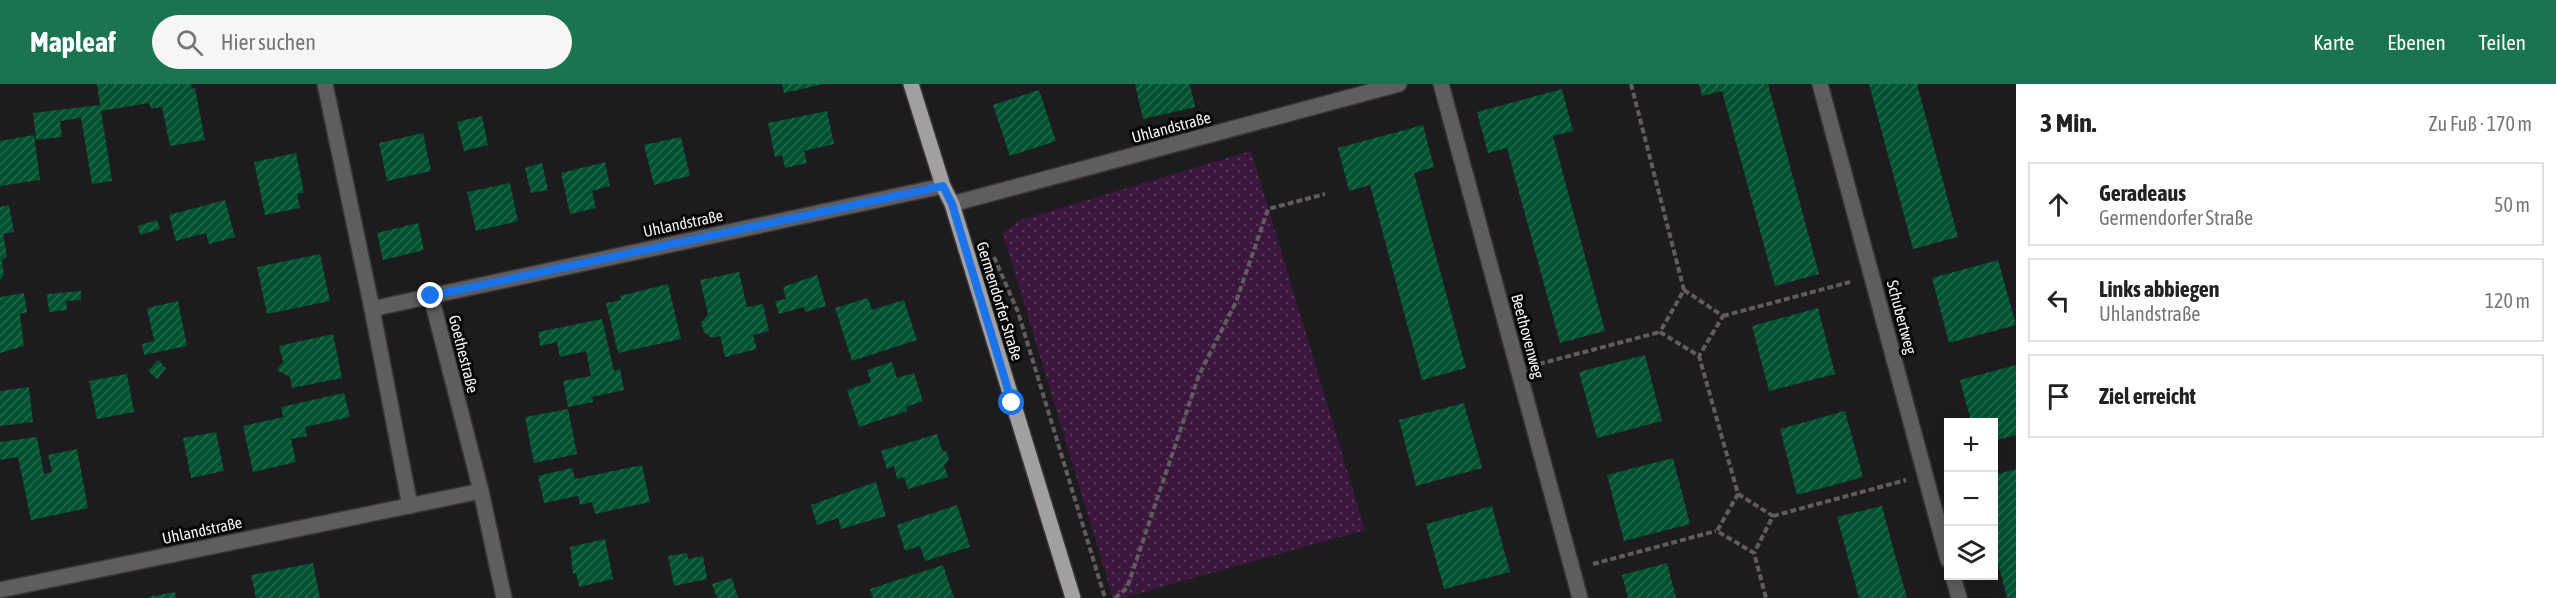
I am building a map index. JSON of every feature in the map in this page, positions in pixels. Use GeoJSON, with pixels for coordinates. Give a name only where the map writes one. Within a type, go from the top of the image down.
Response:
{"type":"FeatureCollection","features":[{"type":"Feature","properties":{"kind":"main road","name":"Germendorfer Straße"},"geometry":{"type":"LineString","coordinates":[[911,84],[943,186],[952,204],[1073,598]]}},
{"type":"Feature","properties":{"kind":"street"},"geometry":{"type":"LineString","coordinates":[[325,84],[410,506]]}},
{"type":"Feature","properties":{"kind":"street","name":"Uhlandstraße"},"geometry":{"type":"LineString","coordinates":[[952,204],[1400,84]]}},
{"type":"Feature","properties":{"kind":"street","name":"Beethovenweg"},"geometry":{"type":"LineString","coordinates":[[1441,84],[1580,598]]}},
{"type":"Feature","properties":{"kind":"street","name":"Schubertweg"},"geometry":{"type":"LineString","coordinates":[[1820,84],[1944,545]]}},
{"type":"Feature","properties":{"kind":"street","name":"Uhlandstraße"},"geometry":{"type":"LineString","coordinates":[[431,296],[943,186]]}},
{"type":"Feature","properties":{"kind":"street"},"geometry":{"type":"LineString","coordinates":[[372,309],[431,296]]}},
{"type":"Feature","properties":{"kind":"street","name":"Goethestraße"},"geometry":{"type":"LineString","coordinates":[[431,296],[481,491],[504,598]]}},
{"type":"Feature","properties":{"kind":"street","name":"Uhlandstraße"},"geometry":{"type":"LineString","coordinates":[[0,590],[481,491]]}},
{"type":"Feature","properties":{"kind":"street"},"geometry":{"type":"LineString","coordinates":[[1954,580],[1959,598]]}},
{"type":"Feature","properties":{"kind":"path"},"geometry":{"type":"LineString","coordinates":[[1631,84],[1684,290],[1723,316]]}},
{"type":"Feature","properties":{"kind":"path"},"geometry":{"type":"LineString","coordinates":[[1115,598],[1127,588],[1199,375],[1236,302],[1269,209],[1324,194]]}},
{"type":"Feature","properties":{"kind":"path"},"geometry":{"type":"LineString","coordinates":[[992,254],[1018,312],[1105,598]]}},
{"type":"Feature","properties":{"kind":"path"},"geometry":{"type":"LineString","coordinates":[[1699,356],[1723,316],[1872,276]]}},
{"type":"Feature","properties":{"kind":"path"},"geometry":{"type":"LineString","coordinates":[[1518,370],[1660,332],[1684,290]]}},
{"type":"Feature","properties":{"kind":"path"},"geometry":{"type":"LineString","coordinates":[[1660,332],[1699,356],[1738,494],[1773,516],[1925,475]]}},
{"type":"Feature","properties":{"kind":"path"},"geometry":{"type":"LineString","coordinates":[[1717,531],[1738,494]]}},
{"type":"Feature","properties":{"kind":"path"},"geometry":{"type":"LineString","coordinates":[[1766,598],[1754,553],[1773,516]]}},
{"type":"Feature","properties":{"kind":"path"},"geometry":{"type":"LineString","coordinates":[[1572,569],[1717,531],[1754,553]]}},
{"type":"Feature","properties":{"kind":"shaded area"},"geometry":{"type":"Polygon","coordinates":[[[1251,151],[1365,530],[1122,598],[1113,598],[1003,233],[1018,221],[1251,151]]]}},
{"type":"Feature","properties":{"kind":"building"},"geometry":{"type":"Polygon","coordinates":[[[97,84],[191,84],[192,89],[195,88],[205,140],[170,146],[162,107],[151,109],[149,103],[101,111],[112,181],[92,184],[81,118],[60,121],[62,137],[36,140],[33,113],[100,105],[97,84]]]}},
{"type":"Feature","properties":{"kind":"building"},"geometry":{"type":"Polygon","coordinates":[[[782,84],[819,84],[819,85],[784,93],[782,84]]]}},
{"type":"Feature","properties":{"kind":"building"},"geometry":{"type":"Polygon","coordinates":[[[1135,84],[1190,84],[1195,107],[1143,119],[1135,84]]]}},
{"type":"Feature","properties":{"kind":"building"},"geometry":{"type":"Polygon","coordinates":[[[1699,84],[1768,84],[1819,274],[1775,286],[1722,91],[1702,96],[1699,84]]]}},
{"type":"Feature","properties":{"kind":"building"},"geometry":{"type":"Polygon","coordinates":[[[1869,84],[1917,84],[1958,237],[1913,249],[1869,84]]]}},
{"type":"Feature","properties":{"kind":"building"},"geometry":{"type":"Polygon","coordinates":[[[1562,89],[1573,131],[1553,136],[1605,331],[1560,343],[1507,148],[1488,153],[1477,112],[1562,89]]]}},
{"type":"Feature","properties":{"kind":"building"},"geometry":{"type":"Polygon","coordinates":[[[1039,90],[1056,141],[1010,156],[993,105],[1039,90]]]}},
{"type":"Feature","properties":{"kind":"building"},"geometry":{"type":"Polygon","coordinates":[[[827,111],[834,144],[804,151],[807,163],[785,168],[782,155],[775,157],[768,123],[827,111]]]}},
{"type":"Feature","properties":{"kind":"building"},"geometry":{"type":"Polygon","coordinates":[[[482,116],[488,145],[464,151],[457,122],[482,116]]]}},
{"type":"Feature","properties":{"kind":"building"},"geometry":{"type":"Polygon","coordinates":[[[1423,125],[1434,167],[1414,173],[1466,368],[1422,380],[1370,185],[1349,191],[1338,148],[1423,125]]]}},
{"type":"Feature","properties":{"kind":"building"},"geometry":{"type":"Polygon","coordinates":[[[423,133],[431,171],[387,181],[379,143],[423,133]]]}},
{"type":"Feature","properties":{"kind":"building"},"geometry":{"type":"Polygon","coordinates":[[[34,135],[40,180],[0,186],[0,141],[34,135]]]}},
{"type":"Feature","properties":{"kind":"building"},"geometry":{"type":"Polygon","coordinates":[[[681,137],[690,176],[654,185],[644,145],[681,137]]]}},
{"type":"Feature","properties":{"kind":"building"},"geometry":{"type":"Polygon","coordinates":[[[296,153],[304,193],[297,194],[300,208],[265,215],[254,162],[296,153]]]}},
{"type":"Feature","properties":{"kind":"building"},"geometry":{"type":"Polygon","coordinates":[[[605,162],[610,186],[592,191],[596,208],[570,214],[561,173],[605,162]]]}},
{"type":"Feature","properties":{"kind":"building"},"geometry":{"type":"Polygon","coordinates":[[[542,163],[548,190],[531,193],[525,168],[542,163]]]}},
{"type":"Feature","properties":{"kind":"building"},"geometry":{"type":"Polygon","coordinates":[[[510,183],[518,221],[476,231],[467,192],[510,183]]]}},
{"type":"Feature","properties":{"kind":"building"},"geometry":{"type":"Polygon","coordinates":[[[225,200],[235,237],[209,244],[206,233],[176,241],[169,215],[225,200]]]}},
{"type":"Feature","properties":{"kind":"building"},"geometry":{"type":"Polygon","coordinates":[[[9,205],[14,232],[3,234],[7,256],[2,261],[4,275],[0,280],[0,207],[9,205]]]}},
{"type":"Feature","properties":{"kind":"building"},"geometry":{"type":"Polygon","coordinates":[[[157,220],[160,229],[140,235],[138,226],[157,220]]]}},
{"type":"Feature","properties":{"kind":"building"},"geometry":{"type":"Polygon","coordinates":[[[418,223],[424,250],[383,260],[377,233],[418,223]]]}},
{"type":"Feature","properties":{"kind":"building"},"geometry":{"type":"Polygon","coordinates":[[[320,254],[330,301],[267,314],[257,267],[320,254]]]}},
{"type":"Feature","properties":{"kind":"building"},"geometry":{"type":"Polygon","coordinates":[[[1998,260],[2016,325],[1949,343],[1932,278],[1998,260]]]}},
{"type":"Feature","properties":{"kind":"building"},"geometry":{"type":"Polygon","coordinates":[[[739,272],[747,307],[763,304],[769,331],[753,335],[757,349],[725,357],[720,336],[712,338],[704,332],[701,323],[708,314],[700,280],[739,272]]]}},
{"type":"Feature","properties":{"kind":"building"},"geometry":{"type":"Polygon","coordinates":[[[817,275],[826,306],[805,312],[804,307],[779,314],[775,301],[786,299],[783,287],[817,275]]]}},
{"type":"Feature","properties":{"kind":"building"},"geometry":{"type":"Polygon","coordinates":[[[668,284],[681,339],[618,353],[606,303],[621,300],[620,296],[668,284]]]}},
{"type":"Feature","properties":{"kind":"building"},"geometry":{"type":"Polygon","coordinates":[[[81,291],[81,300],[66,301],[67,310],[49,312],[47,294],[81,291]]]}},
{"type":"Feature","properties":{"kind":"building"},"geometry":{"type":"Polygon","coordinates":[[[24,293],[27,312],[20,314],[24,346],[0,353],[0,297],[24,293]]]}},
{"type":"Feature","properties":{"kind":"building"},"geometry":{"type":"Polygon","coordinates":[[[868,298],[872,310],[904,300],[917,340],[852,361],[835,308],[868,298]]]}},
{"type":"Feature","properties":{"kind":"building"},"geometry":{"type":"Polygon","coordinates":[[[178,301],[187,346],[144,355],[142,344],[154,341],[147,308],[178,301]]]}},
{"type":"Feature","properties":{"kind":"building"},"geometry":{"type":"Polygon","coordinates":[[[1818,308],[1835,374],[1769,391],[1752,326],[1818,308]]]}},
{"type":"Feature","properties":{"kind":"building"},"geometry":{"type":"Polygon","coordinates":[[[602,319],[614,371],[620,369],[624,390],[592,397],[593,402],[568,407],[563,381],[591,376],[586,351],[560,357],[557,342],[540,346],[538,332],[602,319]]]}},
{"type":"Feature","properties":{"kind":"building"},"geometry":{"type":"Polygon","coordinates":[[[333,334],[342,378],[292,388],[290,377],[277,370],[283,362],[279,346],[333,334]]]}},
{"type":"Feature","properties":{"kind":"building"},"geometry":{"type":"Polygon","coordinates":[[[1645,355],[1662,421],[1597,438],[1579,372],[1645,355]]]}},
{"type":"Feature","properties":{"kind":"building"},"geometry":{"type":"Polygon","coordinates":[[[158,360],[166,368],[157,379],[148,371],[158,360]]]}},
{"type":"Feature","properties":{"kind":"building"},"geometry":{"type":"Polygon","coordinates":[[[892,362],[897,378],[914,373],[923,401],[906,407],[907,411],[859,427],[847,390],[871,382],[867,370],[892,362]]]}},
{"type":"Feature","properties":{"kind":"building"},"geometry":{"type":"Polygon","coordinates":[[[2016,365],[2016,435],[1998,440],[1998,418],[1970,418],[1960,380],[2016,365]]]}},
{"type":"Feature","properties":{"kind":"building"},"geometry":{"type":"Polygon","coordinates":[[[127,374],[134,412],[97,419],[89,381],[127,374]]]}},
{"type":"Feature","properties":{"kind":"building"},"geometry":{"type":"Polygon","coordinates":[[[29,387],[33,422],[0,426],[0,391],[29,387]]]}},
{"type":"Feature","properties":{"kind":"building"},"geometry":{"type":"Polygon","coordinates":[[[344,393],[350,417],[305,427],[307,436],[291,439],[296,462],[253,472],[243,426],[283,417],[281,407],[344,393]]]}},
{"type":"Feature","properties":{"kind":"building"},"geometry":{"type":"Polygon","coordinates":[[[1464,403],[1482,468],[1416,486],[1399,420],[1464,403]]]}},
{"type":"Feature","properties":{"kind":"building"},"geometry":{"type":"Polygon","coordinates":[[[568,409],[577,454],[534,463],[525,417],[568,409]]]}},
{"type":"Feature","properties":{"kind":"building"},"geometry":{"type":"Polygon","coordinates":[[[1845,411],[1863,477],[1797,495],[1780,429],[1845,411]]]}},
{"type":"Feature","properties":{"kind":"building"},"geometry":{"type":"Polygon","coordinates":[[[216,432],[224,471],[191,478],[183,438],[216,432]]]}},
{"type":"Feature","properties":{"kind":"building"},"geometry":{"type":"Polygon","coordinates":[[[937,434],[942,450],[947,452],[949,459],[944,465],[948,477],[908,489],[904,477],[897,479],[894,466],[887,469],[881,451],[937,434]]]}},
{"type":"Feature","properties":{"kind":"building"},"geometry":{"type":"Polygon","coordinates":[[[37,437],[44,474],[52,472],[48,455],[77,449],[88,508],[31,520],[18,457],[0,460],[0,442],[37,437]]]}},
{"type":"Feature","properties":{"kind":"building"},"geometry":{"type":"Polygon","coordinates":[[[1673,458],[1690,524],[1624,541],[1607,475],[1673,458]]]}},
{"type":"Feature","properties":{"kind":"building"},"geometry":{"type":"Polygon","coordinates":[[[642,465],[650,502],[595,514],[592,502],[580,505],[578,496],[544,503],[538,476],[572,468],[575,479],[642,465]]]}},
{"type":"Feature","properties":{"kind":"building"},"geometry":{"type":"Polygon","coordinates":[[[2016,469],[2016,598],[2007,598],[1998,563],[1998,474],[2016,469]]]}},
{"type":"Feature","properties":{"kind":"building"},"geometry":{"type":"Polygon","coordinates":[[[876,482],[886,516],[841,529],[838,518],[817,525],[811,505],[876,482]]]}},
{"type":"Feature","properties":{"kind":"building"},"geometry":{"type":"Polygon","coordinates":[[[957,505],[970,547],[925,561],[920,546],[905,551],[897,525],[957,505]]]}},
{"type":"Feature","properties":{"kind":"building"},"geometry":{"type":"Polygon","coordinates":[[[1492,506],[1510,572],[1444,589],[1426,524],[1492,506]]]}},
{"type":"Feature","properties":{"kind":"building"},"geometry":{"type":"Polygon","coordinates":[[[1882,506],[1907,598],[1859,598],[1837,517],[1882,506]]]}},
{"type":"Feature","properties":{"kind":"building"},"geometry":{"type":"Polygon","coordinates":[[[605,539],[613,579],[579,587],[576,573],[573,574],[570,547],[605,539]]]}},
{"type":"Feature","properties":{"kind":"building"},"geometry":{"type":"Polygon","coordinates":[[[687,553],[688,559],[703,556],[707,579],[674,586],[668,556],[687,553]]]}},
{"type":"Feature","properties":{"kind":"building"},"geometry":{"type":"Polygon","coordinates":[[[313,563],[320,598],[256,598],[251,575],[313,563]]]}},
{"type":"Feature","properties":{"kind":"building"},"geometry":{"type":"Polygon","coordinates":[[[1667,563],[1676,598],[1628,598],[1622,575],[1667,563]]]}},
{"type":"Feature","properties":{"kind":"building"},"geometry":{"type":"Polygon","coordinates":[[[943,565],[954,598],[873,598],[870,589],[943,565]]]}},
{"type":"Feature","properties":{"kind":"building"},"geometry":{"type":"Polygon","coordinates":[[[732,578],[738,598],[717,598],[712,584],[732,578]]]}},
{"type":"Feature","properties":{"kind":"building"},"geometry":{"type":"Polygon","coordinates":[[[175,592],[176,598],[149,598],[149,597],[175,592]]]}},
{"type":"Feature","properties":{"kind":"route"},"geometry":{"type":"LineString","coordinates":[[431,296],[943,186],[952,204],[1012,403]]}}]}
